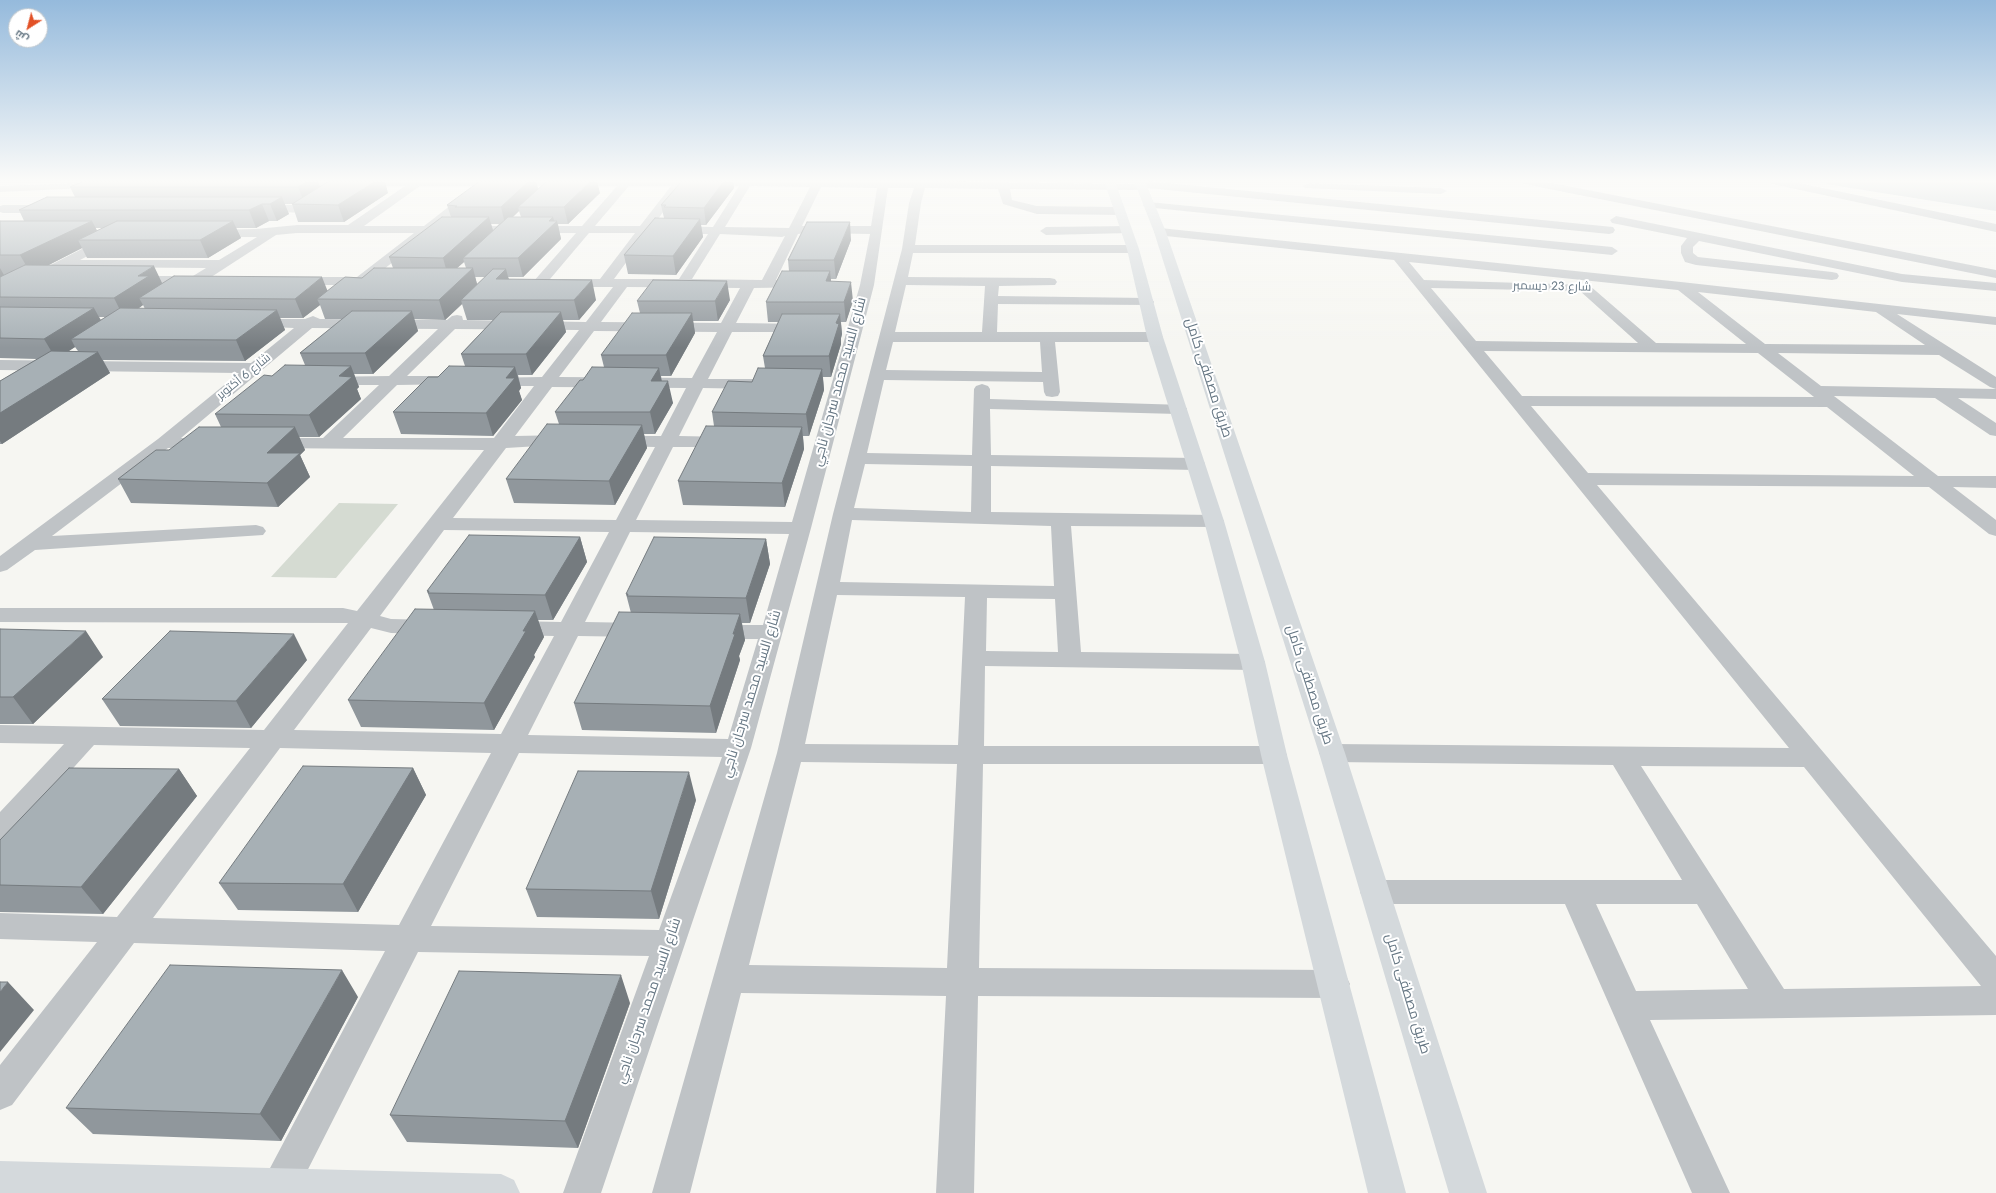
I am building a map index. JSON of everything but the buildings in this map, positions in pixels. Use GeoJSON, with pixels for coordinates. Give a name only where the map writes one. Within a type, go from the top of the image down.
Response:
{"type":"FeatureCollection","features":[{"type":"Feature","properties":{"kind":"main road"},"geometry":{"type":"LineString","coordinates":[[1128,237],[1147,302],[1155,337],[1214,521],[1254,662],[1274,754],[1334,984],[1386,1193]]}},
{"type":"Feature","properties":{"kind":"main road","name":"طريق مصطفى كامل"},"geometry":{"type":"LineString","coordinates":[[1162,237],[1332,753],[1468,1193]]}},
{"type":"Feature","properties":{"kind":"main road"},"geometry":{"type":"LineString","coordinates":[[0,1180],[501,1193]]}},
{"type":"Feature","properties":{"kind":"street"},"geometry":{"type":"LineString","coordinates":[[0,296],[116,237]]}},
{"type":"Feature","properties":{"kind":"street"},"geometry":{"type":"LineString","coordinates":[[171,296],[265,237]]}},
{"type":"Feature","properties":{"kind":"street"},"geometry":{"type":"LineString","coordinates":[[343,295],[416,237]]}},
{"type":"Feature","properties":{"kind":"street"},"geometry":{"type":"LineString","coordinates":[[498,240],[502,237]]}},
{"type":"Feature","properties":{"kind":"street"},"geometry":{"type":"LineString","coordinates":[[540,282],[580,237]]}},
{"type":"Feature","properties":{"kind":"street"},"geometry":{"type":"LineString","coordinates":[[0,1093],[127,930],[590,326],[640,237]]}},
{"type":"Feature","properties":{"kind":"street"},"geometry":{"type":"LineString","coordinates":[[683,283],[712,237]]}},
{"type":"Feature","properties":{"kind":"street"},"geometry":{"type":"LineString","coordinates":[[279,1187],[726,327],[790,237]]}},
{"type":"Feature","properties":{"kind":"street","name":"شارع السيد محمد سرحان ناجي"},"geometry":{"type":"LineString","coordinates":[[582,1193],[738,748],[801,528],[816,443],[846,328],[874,237]]}},
{"type":"Feature","properties":{"kind":"street"},"geometry":{"type":"LineString","coordinates":[[672,1193],[790,753],[828,588],[843,514],[858,458],[908,249],[906,237]]}},
{"type":"Feature","properties":{"kind":"street"},"geometry":{"type":"LineString","coordinates":[[900,281],[992,282],[1049,266],[1112,237]]}},
{"type":"Feature","properties":{"kind":"street"},"geometry":{"type":"LineString","coordinates":[[1204,237],[1398,257],[1624,284],[1608,241],[1609,237]]}},
{"type":"Feature","properties":{"kind":"street"},"geometry":{"type":"LineString","coordinates":[[1465,237],[1612,252]]}},
{"type":"Feature","properties":{"kind":"street"},"geometry":{"type":"LineString","coordinates":[[1695,237],[1687,246],[1687,253],[1690,259],[1696,261],[1907,288],[1996,294]]}},
{"type":"Feature","properties":{"kind":"street"},"geometry":{"type":"LineString","coordinates":[[1699,237],[1907,288],[1996,287]]}},
{"type":"Feature","properties":{"kind":"street"},"geometry":{"type":"LineString","coordinates":[[1806,237],[1996,274]]}},
{"type":"Feature","properties":{"kind":"street"},"geometry":{"type":"LineString","coordinates":[[908,249],[1049,266]]}},
{"type":"Feature","properties":{"kind":"street"},"geometry":{"type":"LineString","coordinates":[[1398,257],[1996,980]]}},
{"type":"Feature","properties":{"kind":"street"},"geometry":{"type":"LineString","coordinates":[[1910,257],[1905,263],[1907,288],[1930,314]]}},
{"type":"Feature","properties":{"kind":"street"},"geometry":{"type":"LineString","coordinates":[[32,264],[221,264]]}},
{"type":"Feature","properties":{"kind":"street"},"geometry":{"type":"LineString","coordinates":[[1049,266],[1052,301]]}},
{"type":"Feature","properties":{"kind":"street"},"geometry":{"type":"LineString","coordinates":[[7,279],[65,279]]}},
{"type":"Feature","properties":{"kind":"street"},"geometry":{"type":"LineString","coordinates":[[118,280],[219,280]]}},
{"type":"Feature","properties":{"kind":"street"},"geometry":{"type":"LineString","coordinates":[[282,281],[383,281]]}},
{"type":"Feature","properties":{"kind":"street"},"geometry":{"type":"LineString","coordinates":[[525,282],[820,284]]}},
{"type":"Feature","properties":{"kind":"street"},"geometry":{"type":"LineString","coordinates":[[989,338],[992,282]]}},
{"type":"Feature","properties":{"kind":"street","name":"شارع 23 ديسمبر"},"geometry":{"type":"LineString","coordinates":[[1421,284],[1584,288],[1624,284],[1683,286],[1996,321]]}},
{"type":"Feature","properties":{"kind":"street"},"geometry":{"type":"LineString","coordinates":[[1683,286],[1761,349],[1996,530]]}},
{"type":"Feature","properties":{"kind":"street"},"geometry":{"type":"LineString","coordinates":[[1584,288],[1653,348]]}},
{"type":"Feature","properties":{"kind":"street"},"geometry":{"type":"LineString","coordinates":[[991,300],[1147,302]]}},
{"type":"Feature","properties":{"kind":"street"},"geometry":{"type":"LineString","coordinates":[[1877,308],[1996,384]]}},
{"type":"Feature","properties":{"kind":"street","name":"شارع 6 أكتوبر"},"geometry":{"type":"LineString","coordinates":[[2,564],[164,443],[239,380],[258,374],[309,323],[326,309]]}},
{"type":"Feature","properties":{"kind":"street"},"geometry":{"type":"LineString","coordinates":[[328,443],[468,309]]}},
{"type":"Feature","properties":{"kind":"street"},"geometry":{"type":"LineString","coordinates":[[238,323],[822,328]]}},
{"type":"Feature","properties":{"kind":"street"},"geometry":{"type":"LineString","coordinates":[[887,337],[1155,337]]}},
{"type":"Feature","properties":{"kind":"street"},"geometry":{"type":"LineString","coordinates":[[1047,338],[1053,406]]}},
{"type":"Feature","properties":{"kind":"street"},"geometry":{"type":"LineString","coordinates":[[1472,346],[1943,350]]}},
{"type":"Feature","properties":{"kind":"street"},"geometry":{"type":"LineString","coordinates":[[59,366],[77,354]]}},
{"type":"Feature","properties":{"kind":"street"},"geometry":{"type":"LineString","coordinates":[[0,365],[258,374]]}},
{"type":"Feature","properties":{"kind":"street"},"geometry":{"type":"LineString","coordinates":[[0,380],[24,365]]}},
{"type":"Feature","properties":{"kind":"street"},"geometry":{"type":"LineString","coordinates":[[878,375],[1051,377]]}},
{"type":"Feature","properties":{"kind":"street"},"geometry":{"type":"LineString","coordinates":[[981,518],[983,376]]}},
{"type":"Feature","properties":{"kind":"street"},"geometry":{"type":"LineString","coordinates":[[309,380],[768,384]]}},
{"type":"Feature","properties":{"kind":"street"},"geometry":{"type":"LineString","coordinates":[[1815,391],[1996,394]]}},
{"type":"Feature","properties":{"kind":"street"},"geometry":{"type":"LineString","coordinates":[[1939,393],[1993,427]]}},
{"type":"Feature","properties":{"kind":"street"},"geometry":{"type":"LineString","coordinates":[[1518,401],[1830,402]]}},
{"type":"Feature","properties":{"kind":"street"},"geometry":{"type":"LineString","coordinates":[[982,404],[1178,409]]}},
{"type":"Feature","properties":{"kind":"street"},"geometry":{"type":"LineString","coordinates":[[258,443],[482,445],[525,440],[745,442]]}},
{"type":"Feature","properties":{"kind":"street"},"geometry":{"type":"LineString","coordinates":[[164,443],[226,443]]}},
{"type":"Feature","properties":{"kind":"street"},"geometry":{"type":"LineString","coordinates":[[858,458],[1196,464]]}},
{"type":"Feature","properties":{"kind":"street"},"geometry":{"type":"LineString","coordinates":[[1582,479],[1996,482]]}},
{"type":"Feature","properties":{"kind":"street"},"geometry":{"type":"LineString","coordinates":[[843,514],[1061,520],[1214,521]]}},
{"type":"Feature","properties":{"kind":"street"},"geometry":{"type":"LineString","coordinates":[[1061,520],[1070,659]]}},
{"type":"Feature","properties":{"kind":"street"},"geometry":{"type":"LineString","coordinates":[[437,524],[801,528]]}},
{"type":"Feature","properties":{"kind":"street"},"geometry":{"type":"LineString","coordinates":[[29,544],[256,531]]}},
{"type":"Feature","properties":{"kind":"street"},"geometry":{"type":"LineString","coordinates":[[828,588],[1066,593]]}},
{"type":"Feature","properties":{"kind":"street"},"geometry":{"type":"LineString","coordinates":[[955,1193],[963,982],[972,658],[976,592]]}},
{"type":"Feature","properties":{"kind":"street"},"geometry":{"type":"LineString","coordinates":[[0,615],[343,615],[391,626],[453,627]]}},
{"type":"Feature","properties":{"kind":"street"},"geometry":{"type":"LineString","coordinates":[[492,628],[663,631]]}},
{"type":"Feature","properties":{"kind":"street"},"geometry":{"type":"LineString","coordinates":[[694,631],[772,632]]}},
{"type":"Feature","properties":{"kind":"street"},"geometry":{"type":"LineString","coordinates":[[972,658],[1254,662]]}},
{"type":"Feature","properties":{"kind":"street"},"geometry":{"type":"LineString","coordinates":[[0,734],[738,748]]}},
{"type":"Feature","properties":{"kind":"street"},"geometry":{"type":"LineString","coordinates":[[0,830],[88,735]]}},
{"type":"Feature","properties":{"kind":"street"},"geometry":{"type":"LineString","coordinates":[[790,753],[970,755],[1274,754]]}},
{"type":"Feature","properties":{"kind":"street"},"geometry":{"type":"LineString","coordinates":[[1332,753],[1812,758]]}},
{"type":"Feature","properties":{"kind":"street"},"geometry":{"type":"LineString","coordinates":[[1621,756],[1775,1004]]}},
{"type":"Feature","properties":{"kind":"street"},"geometry":{"type":"LineString","coordinates":[[1375,892],[1705,892]]}},
{"type":"Feature","properties":{"kind":"street"},"geometry":{"type":"LineString","coordinates":[[1576,892],[1711,1193]]}},
{"type":"Feature","properties":{"kind":"street"},"geometry":{"type":"LineString","coordinates":[[0,926],[408,939],[669,943]]}},
{"type":"Feature","properties":{"kind":"street"},"geometry":{"type":"LineString","coordinates":[[730,978],[963,982],[1334,984]]}},
{"type":"Feature","properties":{"kind":"street"},"geometry":{"type":"LineString","coordinates":[[1627,1006],[1996,1000]]}},
{"type":"Feature","properties":{"kind":"shaded area"},"geometry":{"type":"Polygon","coordinates":[[[339,503],[398,504],[336,578],[271,577],[339,503]]]}}]}
